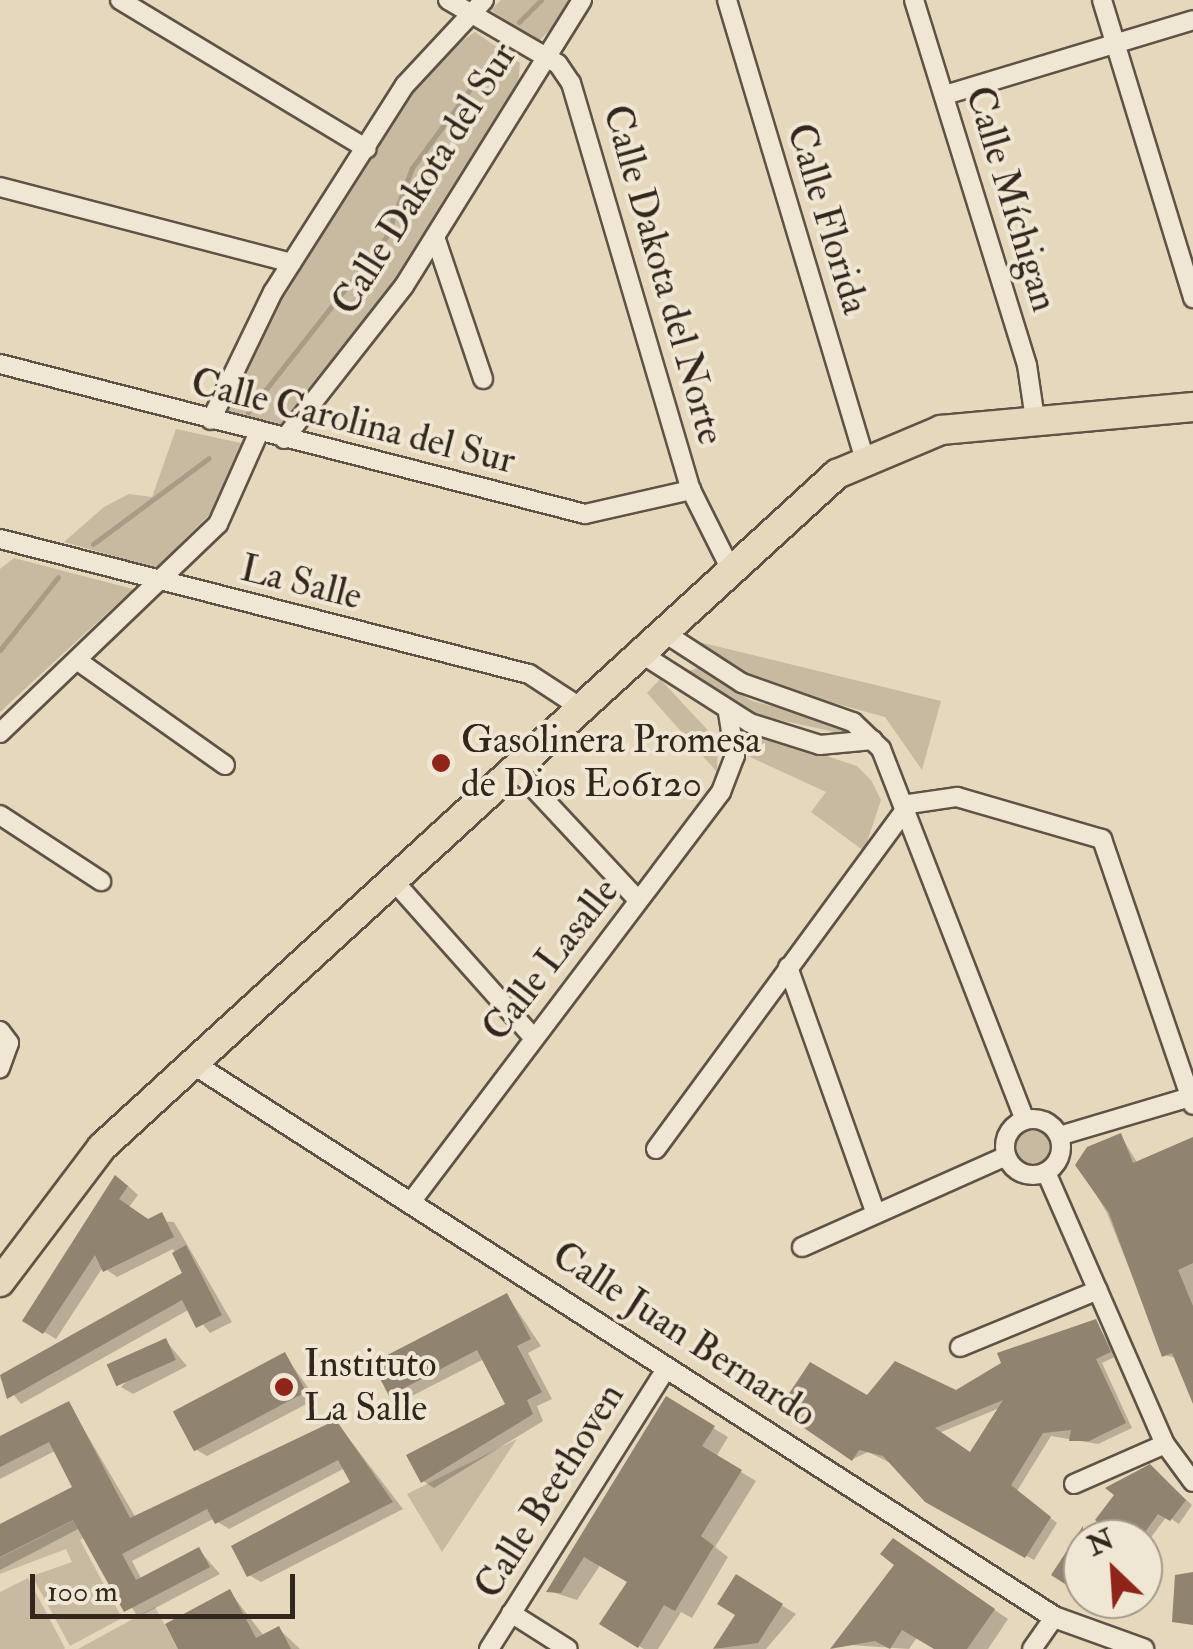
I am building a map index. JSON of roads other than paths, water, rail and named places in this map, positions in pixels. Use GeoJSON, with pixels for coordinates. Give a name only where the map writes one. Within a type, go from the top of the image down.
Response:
{"type":"FeatureCollection","features":[{"type":"Feature","properties":{"kind":"main road"},"geometry":{"type":"LineString","coordinates":[[0,1282],[102,1147],[729,566],[864,456],[940,430],[1193,406]]}},
{"type":"Feature","properties":{"kind":"street"},"geometry":{"type":"LineString","coordinates":[[120,0],[367,149]]}},
{"type":"Feature","properties":{"kind":"street","name":"Calle Dakota del Norte"},"geometry":{"type":"LineString","coordinates":[[448,0],[542,54],[584,110],[691,490],[729,566]]}},
{"type":"Feature","properties":{"kind":"street","name":"Calle Dakota del Sur"},"geometry":{"type":"LineString","coordinates":[[211,420],[292,262],[423,59],[466,11],[484,0]]}},
{"type":"Feature","properties":{"kind":"street","name":"Calle Dakota del Sur"},"geometry":{"type":"LineString","coordinates":[[284,438],[436,237],[542,54],[582,0]]}},
{"type":"Feature","properties":{"kind":"street","name":"Calle Florida"},"geometry":{"type":"LineString","coordinates":[[727,0],[864,456]]}},
{"type":"Feature","properties":{"kind":"street","name":"Calle Míchigan"},"geometry":{"type":"LineString","coordinates":[[914,0],[946,96],[1035,419]]}},
{"type":"Feature","properties":{"kind":"street"},"geometry":{"type":"LineString","coordinates":[[1102,0],[1193,298]]}},
{"type":"Feature","properties":{"kind":"street"},"geometry":{"type":"LineString","coordinates":[[946,96],[1193,20]]}},
{"type":"Feature","properties":{"kind":"street"},"geometry":{"type":"LineString","coordinates":[[0,187],[292,262]]}},
{"type":"Feature","properties":{"kind":"street"},"geometry":{"type":"LineString","coordinates":[[436,237],[483,379]]}},
{"type":"Feature","properties":{"kind":"street","name":"Calle Carolina del Sur"},"geometry":{"type":"LineString","coordinates":[[0,364],[258,434],[584,514],[691,490]]}},
{"type":"Feature","properties":{"kind":"street"},"geometry":{"type":"LineString","coordinates":[[0,733],[162,581],[225,514],[258,434]]}},
{"type":"Feature","properties":{"kind":"street","name":"La Salle"},"geometry":{"type":"LineString","coordinates":[[0,539],[529,674],[578,706]]}},
{"type":"Feature","properties":{"kind":"street"},"geometry":{"type":"LineString","coordinates":[[656,1149],[908,804],[957,796],[1102,839],[1192,1099],[1059,1136],[1025,1120],[908,804],[874,740],[829,709],[782,697],[714,670],[660,630]]}},
{"type":"Feature","properties":{"kind":"street"},"geometry":{"type":"LineString","coordinates":[[637,651],[728,714],[820,745],[874,740]]}},
{"type":"Feature","properties":{"kind":"street"},"geometry":{"type":"LineString","coordinates":[[78,661],[226,764]]}},
{"type":"Feature","properties":{"kind":"street"},"geometry":{"type":"LineString","coordinates":[[772,730],[782,697]]}},
{"type":"Feature","properties":{"kind":"street","name":"Calle Lasalle"},"geometry":{"type":"LineString","coordinates":[[412,1202],[532,1036],[721,792],[734,756],[728,714]]}},
{"type":"Feature","properties":{"kind":"street"},"geometry":{"type":"LineString","coordinates":[[513,766],[638,900]]}},
{"type":"Feature","properties":{"kind":"street"},"geometry":{"type":"LineString","coordinates":[[0,815],[101,881]]}},
{"type":"Feature","properties":{"kind":"street"},"geometry":{"type":"LineString","coordinates":[[392,880],[532,1036]]}},
{"type":"Feature","properties":{"kind":"street"},"geometry":{"type":"LineString","coordinates":[[788,967],[875,1211]]}},
{"type":"Feature","properties":{"kind":"street"},"geometry":{"type":"LineString","coordinates":[[0,1032],[9,1043],[0,1068]]}},
{"type":"Feature","properties":{"kind":"street","name":"Calle Juan Bernardo"},"geometry":{"type":"LineString","coordinates":[[194,1064],[1054,1617],[1144,1649]]}},
{"type":"Feature","properties":{"kind":"street"},"geometry":{"type":"LineString","coordinates":[[1025,1120],[1006,1138],[1006,1156],[1018,1171],[1046,1172],[1058,1161],[1059,1136]]}},
{"type":"Feature","properties":{"kind":"street"},"geometry":{"type":"LineString","coordinates":[[802,1247],[875,1211],[1006,1156]]}},
{"type":"Feature","properties":{"kind":"street"},"geometry":{"type":"LineString","coordinates":[[1046,1172],[1165,1444],[1193,1482]]}},
{"type":"Feature","properties":{"kind":"street"},"geometry":{"type":"LineString","coordinates":[[960,1347],[1098,1290]]}},
{"type":"Feature","properties":{"kind":"street","name":"Calle Beethoven"},"geometry":{"type":"LineString","coordinates":[[489,1649],[667,1367]]}},
{"type":"Feature","properties":{"kind":"street"},"geometry":{"type":"LineString","coordinates":[[1074,1484],[1165,1444]]}},
{"type":"Feature","properties":{"kind":"street"},"geometry":{"type":"LineString","coordinates":[[511,1613],[568,1649]]}},
{"type":"Feature","properties":{"kind":"street"},"geometry":{"type":"LineString","coordinates":[[1032,1649],[1054,1617]]}},
{"type":"Feature","properties":{"kind":"waterway"},"geometry":{"type":"LineString","coordinates":[[519,22],[541,0]]}},
{"type":"Feature","properties":{"kind":"waterway"},"geometry":{"type":"LineString","coordinates":[[248,412],[386,237],[412,168],[484,70]]}},
{"type":"Feature","properties":{"kind":"waterway"},"geometry":{"type":"LineString","coordinates":[[93,544],[209,458]]}},
{"type":"Feature","properties":{"kind":"waterway"},"geometry":{"type":"LineString","coordinates":[[0,650],[58,577]]}},
{"type":"Feature","properties":{"kind":"place","name":"Gasolinera Promesa de Dios E06120"},"geometry":{"type":"Point","coordinates":[441,763]}},
{"type":"Feature","properties":{"kind":"place","name":"Instituto La Salle"},"geometry":{"type":"Point","coordinates":[284,1387]}}]}
